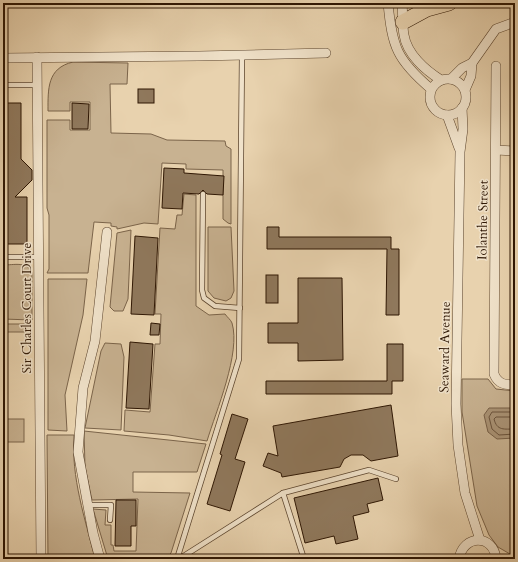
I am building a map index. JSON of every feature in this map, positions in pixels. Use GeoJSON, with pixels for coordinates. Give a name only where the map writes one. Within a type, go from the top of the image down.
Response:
{"type":"FeatureCollection","features":[{"type":"Feature","properties":{"kind":"highway"},"geometry":{"type":"LineString","coordinates":[[403,22],[420,12],[449,3]]}},
{"type":"Feature","properties":{"kind":"street"},"geometry":{"type":"LineString","coordinates":[[388,3],[395,45],[403,62],[431,89]]}},
{"type":"Feature","properties":{"kind":"street"},"geometry":{"type":"LineString","coordinates":[[402,3],[404,35],[407,46],[430,73],[441,80]]}},
{"type":"Feature","properties":{"kind":"street"},"geometry":{"type":"LineString","coordinates":[[451,79],[462,68],[472,63],[496,29],[515,22]]}},
{"type":"Feature","properties":{"kind":"street"},"geometry":{"type":"LineString","coordinates":[[3,58],[326,53]]}},
{"type":"Feature","properties":{"kind":"street","name":"Sir Charles Court Drive"},"geometry":{"type":"LineString","coordinates":[[37,58],[41,559]]}},
{"type":"Feature","properties":{"kind":"street"},"geometry":{"type":"LineString","coordinates":[[465,90],[471,76],[472,63]]}},
{"type":"Feature","properties":{"kind":"street","name":"Iolanthe Street"},"geometry":{"type":"LineString","coordinates":[[496,66],[494,374],[496,379],[501,383],[515,385]]}},
{"type":"Feature","properties":{"kind":"street"},"geometry":{"type":"LineString","coordinates":[[451,79],[462,85],[465,90],[466,100],[462,108],[455,114],[441,114],[432,106],[429,100],[431,89],[441,80],[451,79]]}},
{"type":"Feature","properties":{"kind":"street","name":"Seaward Avenue"},"geometry":{"type":"LineString","coordinates":[[462,108],[463,129],[460,152],[456,404],[458,445],[465,493],[480,540]]}},
{"type":"Feature","properties":{"kind":"street","name":"Seaward Avenue"},"geometry":{"type":"LineString","coordinates":[[447,115],[460,152]]}},
{"type":"Feature","properties":{"kind":"street"},"geometry":{"type":"LineString","coordinates":[[496,150],[515,151]]}},
{"type":"Feature","properties":{"kind":"street"},"geometry":{"type":"LineString","coordinates":[[100,559],[87,504],[78,452],[83,388],[95,341],[107,232]]}},
{"type":"Feature","properties":{"kind":"street"},"geometry":{"type":"LineString","coordinates":[[458,559],[463,546],[468,542],[480,540],[491,546],[496,559]]}},
{"type":"Feature","properties":{"kind":"lane"},"geometry":{"type":"LineString","coordinates":[[178,559],[239,359],[242,54]]}},
{"type":"Feature","properties":{"kind":"lane"},"geometry":{"type":"LineString","coordinates":[[3,85],[37,85]]}},
{"type":"Feature","properties":{"kind":"lane"},"geometry":{"type":"LineString","coordinates":[[203,194],[202,290],[204,298],[215,306],[240,308]]}},
{"type":"Feature","properties":{"kind":"lane"},"geometry":{"type":"LineString","coordinates":[[3,257],[38,257]]}},
{"type":"Feature","properties":{"kind":"lane"},"geometry":{"type":"LineString","coordinates":[[178,559],[283,493],[369,470],[396,479]]}},
{"type":"Feature","properties":{"kind":"lane"},"geometry":{"type":"LineString","coordinates":[[283,493],[304,559]]}},
{"type":"Feature","properties":{"kind":"lane"},"geometry":{"type":"LineString","coordinates":[[87,504],[111,505],[110,520]]}},
{"type":"Feature","properties":{"kind":"shaded area"},"geometry":{"type":"Polygon","coordinates":[[[73,62],[128,63],[127,84],[110,84],[111,133],[151,134],[167,140],[225,141],[226,146],[231,149],[231,224],[223,219],[223,170],[186,169],[186,164],[162,163],[158,224],[144,223],[117,229],[117,227],[111,226],[111,223],[94,222],[88,273],[47,273],[49,269],[49,215],[47,208],[47,120],[70,120],[70,130],[90,130],[90,102],[70,102],[70,111],[48,111],[49,87],[54,74],[64,65],[73,62]]]}},
{"type":"Feature","properties":{"kind":"shaded area"},"geometry":{"type":"Polygon","coordinates":[[[184,194],[196,195],[196,306],[209,315],[225,314],[232,323],[234,335],[233,350],[226,382],[207,441],[169,435],[124,431],[125,410],[150,412],[155,344],[160,344],[161,314],[155,314],[160,228],[175,229],[177,215],[182,215],[184,194]]]}},
{"type":"Feature","properties":{"kind":"shaded area"},"geometry":{"type":"Polygon","coordinates":[[[208,227],[231,227],[234,291],[231,298],[226,301],[214,298],[208,291],[208,227]]]}},
{"type":"Feature","properties":{"kind":"shaded area"},"geometry":{"type":"Polygon","coordinates":[[[131,230],[128,299],[123,311],[114,311],[110,307],[117,233],[131,230]]]}},
{"type":"Feature","properties":{"kind":"shaded area"},"geometry":{"type":"Polygon","coordinates":[[[20,264],[30,269],[32,273],[32,320],[3,319],[3,265],[20,264]]]}},
{"type":"Feature","properties":{"kind":"shaded area"},"geometry":{"type":"Polygon","coordinates":[[[48,279],[87,279],[83,315],[65,395],[67,431],[48,430],[48,279]]]}},
{"type":"Feature","properties":{"kind":"shaded area"},"geometry":{"type":"Polygon","coordinates":[[[3,324],[25,324],[25,332],[3,332],[3,324]]]}},
{"type":"Feature","properties":{"kind":"shaded area"},"geometry":{"type":"Polygon","coordinates":[[[105,343],[121,344],[124,357],[121,430],[85,428],[101,351],[105,343]]]}},
{"type":"Feature","properties":{"kind":"shaded area"},"geometry":{"type":"Polygon","coordinates":[[[462,379],[488,379],[496,389],[515,391],[515,557],[498,547],[489,535],[477,506],[462,412],[462,379]]]}},
{"type":"Feature","properties":{"kind":"shaded area"},"geometry":{"type":"Polygon","coordinates":[[[3,419],[24,419],[24,442],[3,442],[3,419]]]}},
{"type":"Feature","properties":{"kind":"shaded area"},"geometry":{"type":"Polygon","coordinates":[[[84,431],[206,444],[197,472],[133,472],[133,492],[190,493],[171,553],[165,559],[108,559],[93,509],[106,510],[105,525],[111,525],[111,545],[113,545],[114,551],[136,551],[138,499],[92,500],[85,467],[84,431]]]}},
{"type":"Feature","properties":{"kind":"shaded area"},"geometry":{"type":"Polygon","coordinates":[[[47,435],[74,435],[77,482],[83,513],[95,559],[48,559],[47,435]]]}},
{"type":"Feature","properties":{"kind":"water"},"geometry":{"type":"Polygon","coordinates":[[[489,408],[515,408],[515,438],[497,439],[488,432],[484,415],[489,408]]]}},
{"type":"Feature","properties":{"kind":"building"},"geometry":{"type":"Polygon","coordinates":[[[138,89],[154,89],[154,103],[138,103],[138,89]]]}},
{"type":"Feature","properties":{"kind":"building"},"geometry":{"type":"Polygon","coordinates":[[[3,103],[21,103],[21,159],[32,170],[32,180],[15,197],[27,197],[27,244],[3,244],[3,103]]]}},
{"type":"Feature","properties":{"kind":"building"},"geometry":{"type":"Polygon","coordinates":[[[72,103],[89,104],[88,129],[72,129],[72,103]]]}},
{"type":"Feature","properties":{"kind":"building"},"geometry":{"type":"Polygon","coordinates":[[[164,168],[184,169],[184,173],[224,176],[223,195],[207,194],[203,190],[199,194],[183,193],[182,209],[162,208],[164,168]]]}},
{"type":"Feature","properties":{"kind":"building"},"geometry":{"type":"Polygon","coordinates":[[[267,227],[279,227],[279,237],[391,237],[391,249],[399,249],[399,315],[386,315],[387,249],[267,249],[267,227]]]}},
{"type":"Feature","properties":{"kind":"building"},"geometry":{"type":"Polygon","coordinates":[[[135,236],[158,238],[154,315],[131,314],[135,236]]]}},
{"type":"Feature","properties":{"kind":"building"},"geometry":{"type":"Polygon","coordinates":[[[266,275],[278,275],[278,303],[266,303],[266,275]]]}},
{"type":"Feature","properties":{"kind":"building"},"geometry":{"type":"Polygon","coordinates":[[[298,278],[342,278],[343,360],[298,361],[298,343],[268,343],[268,323],[298,323],[298,278]]]}},
{"type":"Feature","properties":{"kind":"building"},"geometry":{"type":"Polygon","coordinates":[[[151,323],[160,324],[159,335],[150,335],[151,323]]]}},
{"type":"Feature","properties":{"kind":"building"},"geometry":{"type":"Polygon","coordinates":[[[130,342],[153,344],[149,409],[126,408],[130,342]]]}},
{"type":"Feature","properties":{"kind":"building"},"geometry":{"type":"Polygon","coordinates":[[[387,344],[403,344],[403,381],[392,381],[392,394],[266,394],[266,381],[387,381],[387,344]]]}},
{"type":"Feature","properties":{"kind":"building"},"geometry":{"type":"Polygon","coordinates":[[[391,405],[398,456],[371,461],[363,455],[351,455],[344,459],[340,467],[282,477],[281,473],[263,466],[268,453],[278,456],[273,426],[391,405]]]}},
{"type":"Feature","properties":{"kind":"building"},"geometry":{"type":"Polygon","coordinates":[[[232,414],[248,419],[235,459],[245,462],[230,511],[207,504],[222,455],[220,454],[232,414]]]}},
{"type":"Feature","properties":{"kind":"building"},"geometry":{"type":"Polygon","coordinates":[[[378,478],[383,500],[367,504],[369,512],[353,516],[358,539],[336,544],[334,536],[305,543],[294,498],[378,478]]]}},
{"type":"Feature","properties":{"kind":"building"},"geometry":{"type":"Polygon","coordinates":[[[116,500],[136,500],[136,526],[131,526],[131,546],[115,546],[116,500]]]}}]}
